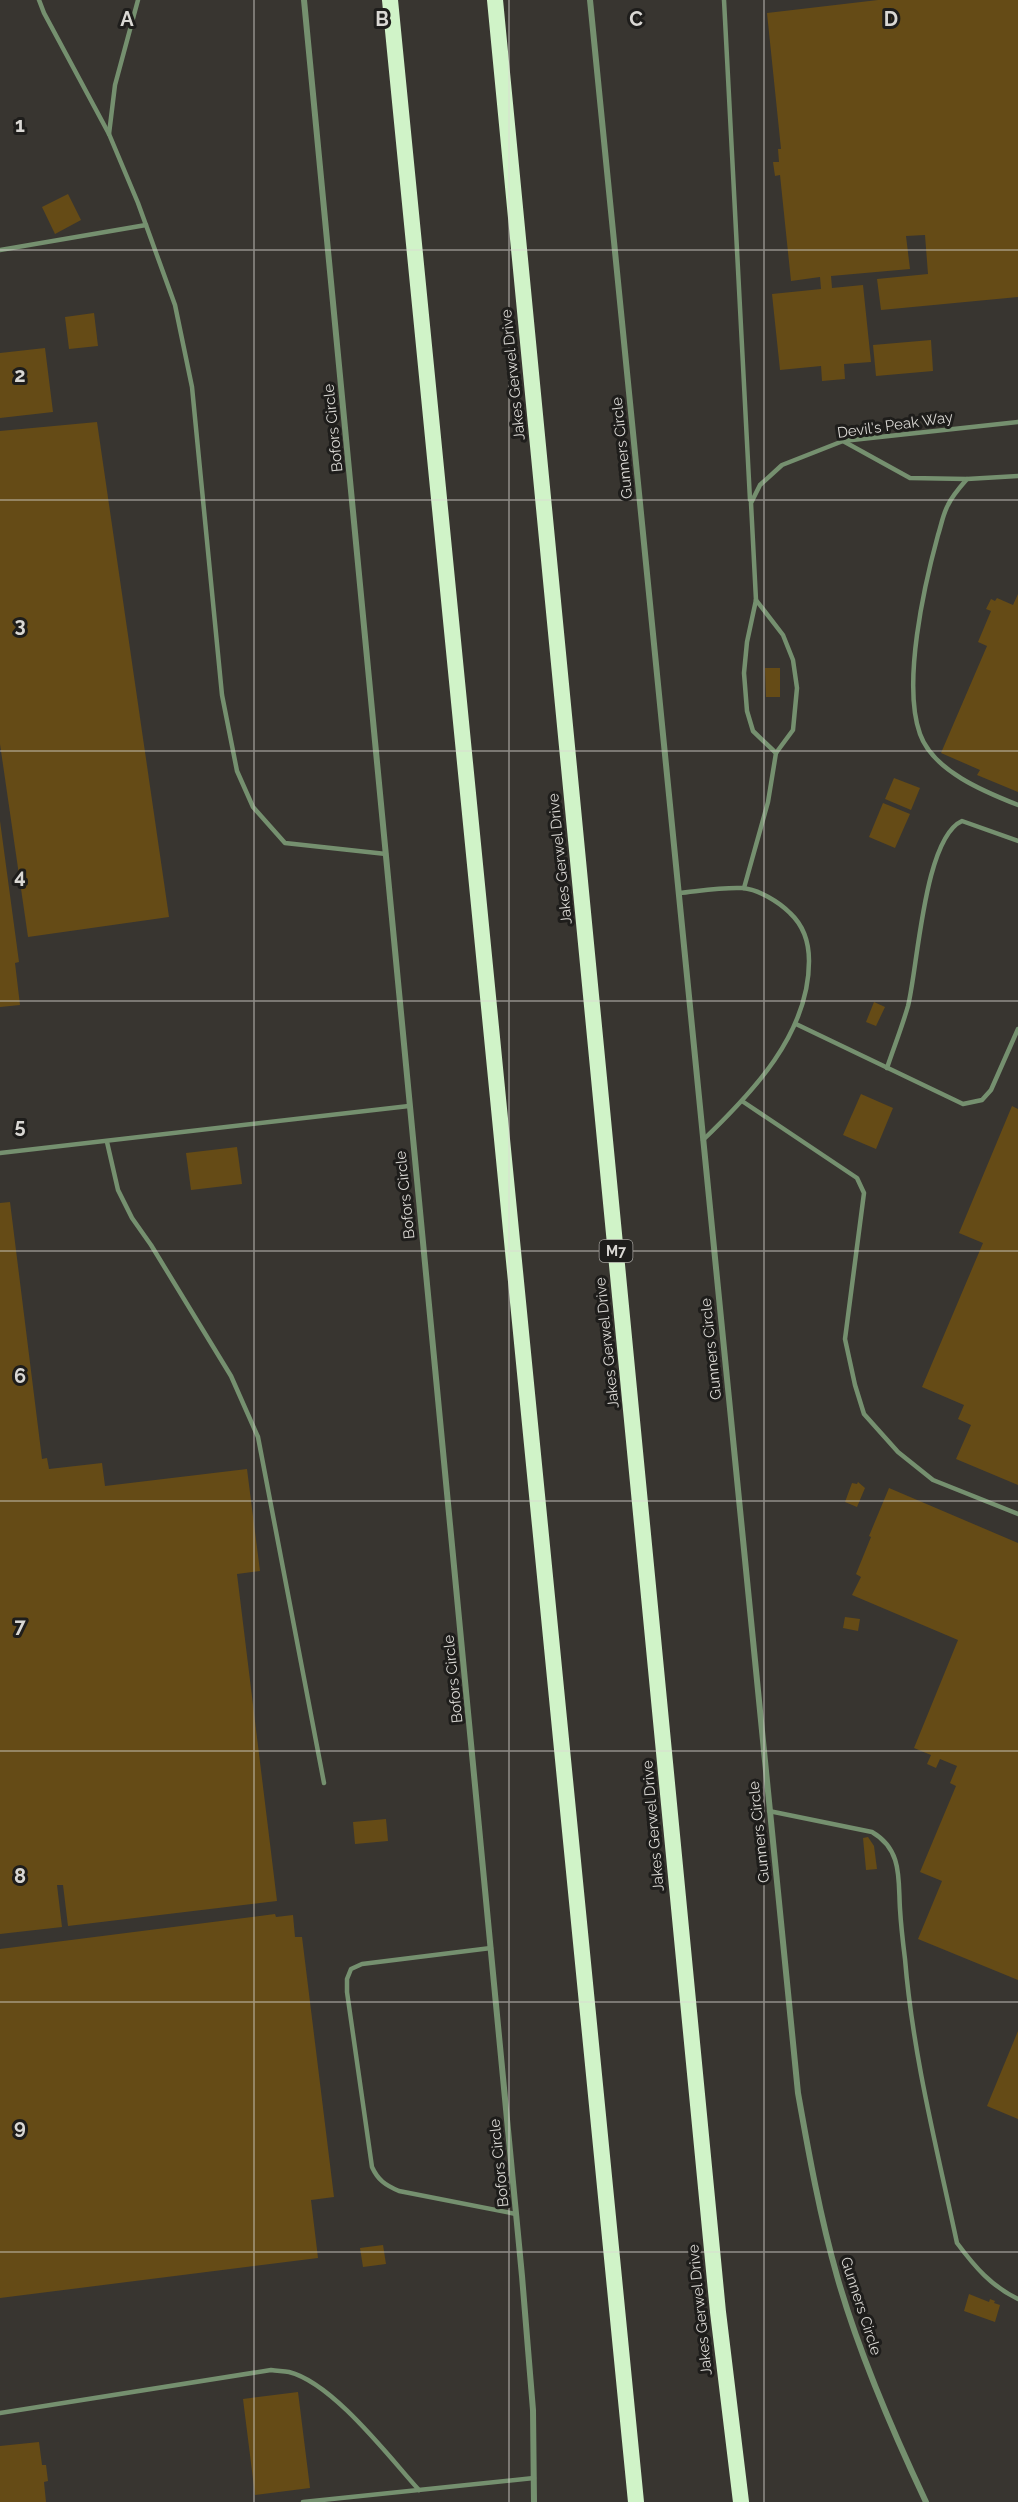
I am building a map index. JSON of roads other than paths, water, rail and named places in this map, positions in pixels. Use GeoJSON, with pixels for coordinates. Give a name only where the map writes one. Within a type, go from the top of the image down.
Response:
{"type":"FeatureCollection","features":[{"type":"Feature","properties":{"kind":"highway"},"geometry":{"type":"LineString","coordinates":[[390,0],[636,2502]]}},
{"type":"Feature","properties":{"kind":"highway","name":"Jakes Gerwel Drive"},"geometry":{"type":"LineString","coordinates":[[495,0],[716,2300],[741,2502]]}},
{"type":"Feature","properties":{"kind":"street","name":"Bofors Circle"},"geometry":{"type":"LineString","coordinates":[[304,0],[516,2214],[531,2380],[534,2502]]}},
{"type":"Feature","properties":{"kind":"street","name":"Gunners Circle"},"geometry":{"type":"LineString","coordinates":[[590,0],[798,2093],[811,2171],[837,2277],[874,2384],[926,2502]]}},
{"type":"Feature","properties":{"kind":"lane"},"geometry":{"type":"LineString","coordinates":[[39,0],[110,134],[175,305],[192,387],[222,694],[237,771],[253,807],[285,843],[386,854]]}},
{"type":"Feature","properties":{"kind":"lane"},"geometry":{"type":"LineString","coordinates":[[110,134],[115,85],[138,0]]}},
{"type":"Feature","properties":{"kind":"lane"},"geometry":{"type":"LineString","coordinates":[[724,0],[756,600],[747,642],[744,673],[747,711],[753,731],[776,753]]}},
{"type":"Feature","properties":{"kind":"lane"},"geometry":{"type":"LineString","coordinates":[[0,250],[146,225]]}},
{"type":"Feature","properties":{"kind":"lane","name":"Devil's Peak Way"},"geometry":{"type":"LineString","coordinates":[[751,503],[760,485],[782,465],[843,441],[1018,422]]}},
{"type":"Feature","properties":{"kind":"lane"},"geometry":{"type":"LineString","coordinates":[[843,441],[910,478],[966,479],[1018,476]]}},
{"type":"Feature","properties":{"kind":"lane"},"geometry":{"type":"LineString","coordinates":[[966,479],[947,506],[923,588],[915,664],[915,702],[920,735],[935,757],[978,789],[1018,805]]}},
{"type":"Feature","properties":{"kind":"lane"},"geometry":{"type":"LineString","coordinates":[[744,888],[768,802],[776,753],[793,730],[797,688],[793,660],[783,635],[756,600]]}},
{"type":"Feature","properties":{"kind":"lane"},"geometry":{"type":"LineString","coordinates":[[887,1068],[908,1006],[934,863],[946,835],[953,825],[962,821],[977,824],[1018,841]]}},
{"type":"Feature","properties":{"kind":"lane"},"geometry":{"type":"LineString","coordinates":[[679,893],[744,888],[782,905],[800,922],[809,946],[809,972],[796,1024],[780,1051],[742,1101],[702,1141]]}},
{"type":"Feature","properties":{"kind":"lane"},"geometry":{"type":"LineString","coordinates":[[796,1024],[963,1104],[982,1100],[991,1090],[1018,1029]]}},
{"type":"Feature","properties":{"kind":"lane"},"geometry":{"type":"LineString","coordinates":[[742,1101],[857,1178],[864,1193],[845,1339],[864,1414],[898,1452],[933,1480],[1018,1514]]}},
{"type":"Feature","properties":{"kind":"lane"},"geometry":{"type":"LineString","coordinates":[[0,1153],[409,1106]]}},
{"type":"Feature","properties":{"kind":"lane"},"geometry":{"type":"LineString","coordinates":[[106,1142],[118,1190],[132,1218],[231,1376],[258,1437],[324,1783]]}},
{"type":"Feature","properties":{"kind":"lane"},"geometry":{"type":"LineString","coordinates":[[769,1811],[872,1832],[881,1837],[893,1856],[900,1872],[900,1906],[908,1996],[918,2066],[957,2243],[990,2282],[1018,2299]]}},
{"type":"Feature","properties":{"kind":"lane"},"geometry":{"type":"LineString","coordinates":[[491,1948],[362,1964],[351,1969],[347,1979],[347,1992],[372,2167],[377,2176],[385,2185],[399,2191],[516,2214]]}},
{"type":"Feature","properties":{"kind":"lane"},"geometry":{"type":"LineString","coordinates":[[0,2413],[271,2370],[290,2372],[314,2384],[347,2410],[419,2490]]}},
{"type":"Feature","properties":{"kind":"lane"},"geometry":{"type":"LineString","coordinates":[[303,2502],[534,2478]]}}]}
